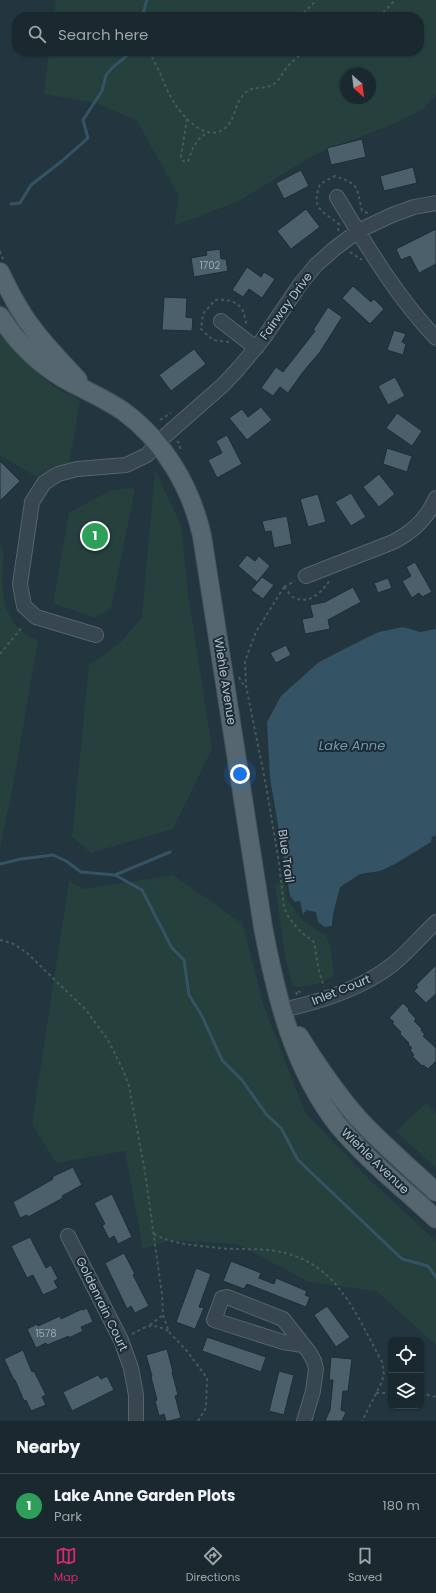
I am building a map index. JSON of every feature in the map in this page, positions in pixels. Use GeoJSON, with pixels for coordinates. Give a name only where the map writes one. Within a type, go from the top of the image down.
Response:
{"type":"FeatureCollection","features":[{"type":"Feature","properties":{"kind":"main road","name":"Wiehle Avenue"},"geometry":{"type":"LineString","coordinates":[[2,268],[13,298],[30,325],[44,344],[92,393]]}},
{"type":"Feature","properties":{"kind":"main road","name":"Wiehle Avenue"},"geometry":{"type":"LineString","coordinates":[[0,316],[17,339],[48,369],[92,393],[163,438],[198,515],[259,904],[271,968],[282,1010],[296,1052],[306,1074],[332,1116],[356,1145],[436,1219]]}},
{"type":"Feature","properties":{"kind":"main road","name":"Wiehle Avenue"},"geometry":{"type":"LineString","coordinates":[[282,1010],[325,1076],[357,1117],[436,1192]]}},
{"type":"Feature","properties":{"kind":"street"},"geometry":{"type":"LineString","coordinates":[[337,198],[382,270],[405,301],[436,338]]}},
{"type":"Feature","properties":{"kind":"street","name":"Fairway Drive"},"geometry":{"type":"LineString","coordinates":[[96,635],[36,617],[24,606],[20,584],[32,502],[44,483],[58,474],[78,469],[126,466],[146,455],[223,385],[256,348],[301,283],[316,265],[334,249],[358,232],[392,215],[414,207],[436,203]]}},
{"type":"Feature","properties":{"kind":"street"},"geometry":{"type":"LineString","coordinates":[[221,321],[256,348]]}},
{"type":"Feature","properties":{"kind":"street"},"geometry":{"type":"LineString","coordinates":[[306,576],[393,542],[404,536],[416,528],[425,518],[436,498]]}},
{"type":"Feature","properties":{"kind":"street","name":"Inlet Court"},"geometry":{"type":"LineString","coordinates":[[282,1010],[313,1002],[369,980],[400,958],[434,928]]}},
{"type":"Feature","properties":{"kind":"street","name":"Goldenrain Court"},"geometry":{"type":"LineString","coordinates":[[68,1236],[121,1340],[131,1368],[136,1395],[136,1421]]}},
{"type":"Feature","properties":{"kind":"street"},"geometry":{"type":"LineString","coordinates":[[303,1345],[283,1342],[214,1320],[222,1298],[227,1297],[283,1319],[303,1345],[314,1361],[316,1369],[313,1391],[304,1421]]}},
{"type":"Feature","properties":{"kind":"path"},"geometry":{"type":"LineString","coordinates":[[304,12],[317,0]]}},
{"type":"Feature","properties":{"kind":"path"},"geometry":{"type":"LineString","coordinates":[[384,12],[395,0]]}},
{"type":"Feature","properties":{"kind":"path"},"geometry":{"type":"LineString","coordinates":[[152,56],[172,99],[187,119],[206,133]]}},
{"type":"Feature","properties":{"kind":"path"},"geometry":{"type":"LineString","coordinates":[[187,119],[181,156],[182,160],[185,162],[188,161],[191,156],[193,148],[198,140],[206,133],[223,130],[231,120],[241,96],[247,90],[262,88],[274,84],[288,65],[299,56]]}},
{"type":"Feature","properties":{"kind":"path"},"geometry":{"type":"LineString","coordinates":[[332,235],[338,231],[339,224],[324,215],[318,206],[316,195],[320,184],[334,176],[350,182],[358,191],[362,211],[366,214],[373,211]]}},
{"type":"Feature","properties":{"kind":"path"},"geometry":{"type":"LineString","coordinates":[[0,251],[2,268]]}},
{"type":"Feature","properties":{"kind":"path"},"geometry":{"type":"LineString","coordinates":[[346,256],[350,252],[364,262]]}},
{"type":"Feature","properties":{"kind":"path"},"geometry":{"type":"LineString","coordinates":[[215,300],[225,299],[235,303],[243,310],[247,327]]}},
{"type":"Feature","properties":{"kind":"path"},"geometry":{"type":"LineString","coordinates":[[156,420],[160,420],[173,412]]}},
{"type":"Feature","properties":{"kind":"path"},"geometry":{"type":"LineString","coordinates":[[160,420],[163,438]]}},
{"type":"Feature","properties":{"kind":"path","name":"Blue Trail"},"geometry":{"type":"LineString","coordinates":[[284,587],[256,632],[245,661],[246,686],[268,793],[279,862],[284,908],[297,928],[314,942],[319,972],[324,987],[330,985]]}},
{"type":"Feature","properties":{"kind":"path"},"geometry":{"type":"LineString","coordinates":[[0,654],[23,626]]}},
{"type":"Feature","properties":{"kind":"path"},"geometry":{"type":"LineString","coordinates":[[0,940],[14,944],[27,953],[86,1010],[108,1040],[123,1070],[129,1086],[145,1172],[162,1295],[163,1315],[169,1332]]}},
{"type":"Feature","properties":{"kind":"path"},"geometry":{"type":"LineString","coordinates":[[154,1234],[178,1243],[233,1250],[263,1249],[278,1252],[310,1264],[329,1276],[344,1293],[382,1362],[384,1375],[362,1421]]}},
{"type":"Feature","properties":{"kind":"path"},"geometry":{"type":"LineString","coordinates":[[121,1340],[150,1325],[163,1315]]}},
{"type":"Feature","properties":{"kind":"path"},"geometry":{"type":"LineString","coordinates":[[150,1325],[160,1327],[169,1332],[207,1378],[206,1408],[198,1421]]}},
{"type":"Feature","properties":{"kind":"path"},"geometry":{"type":"LineString","coordinates":[[376,1393],[388,1393]]}},
{"type":"Feature","properties":{"kind":"path"},"geometry":{"type":"LineString","coordinates":[[424,1394],[436,1397]]}},
{"type":"Feature","properties":{"kind":"green space"},"geometry":{"type":"Polygon","coordinates":[[[56,0],[436,0],[436,95],[423,109],[391,125],[314,155],[239,201],[174,226],[179,196],[137,121],[96,103],[44,94],[48,56],[424,56],[424,12],[55,12],[56,0]]]}},
{"type":"Feature","properties":{"kind":"green space"},"geometry":{"type":"Polygon","coordinates":[[[0,330],[41,376],[56,388],[80,400],[69,464],[54,466],[38,477],[0,456],[0,330]]]}},
{"type":"Feature","properties":{"kind":"green space"},"geometry":{"type":"Polygon","coordinates":[[[155,470],[181,525],[188,593],[212,749],[173,829],[91,853],[72,837],[89,665],[122,641],[142,617],[155,470]]]}},
{"type":"Feature","properties":{"kind":"green space"},"geometry":{"type":"Polygon","coordinates":[[[130,488],[135,489],[111,608],[95,618],[53,603],[69,513],[109,491],[130,488]]]}},
{"type":"Feature","properties":{"kind":"green space"},"geometry":{"type":"Polygon","coordinates":[[[0,547],[4,551],[2,578],[3,591],[5,604],[9,615],[16,626],[25,634],[38,640],[13,786],[0,848],[0,547]]]}},
{"type":"Feature","properties":{"kind":"green space"},"geometry":{"type":"Polygon","coordinates":[[[173,875],[243,924],[264,1007],[305,1112],[368,1178],[436,1241],[436,1345],[376,1291],[309,1282],[237,1244],[171,1240],[143,1249],[125,1151],[56,1163],[32,1124],[69,881],[84,889],[173,875]]]}},
{"type":"Feature","properties":{"kind":"green space"},"geometry":{"type":"Polygon","coordinates":[[[285,881],[287,899],[301,919],[326,936],[331,948],[334,976],[324,981],[293,987],[285,957],[275,884],[285,881]]]}},
{"type":"Feature","properties":{"kind":"green space"},"geometry":{"type":"Polygon","coordinates":[[[426,1103],[436,1113],[436,1168],[396,1131],[426,1103]]]}},
{"type":"Feature","properties":{"kind":"water","name":"Lake Anne"},"geometry":{"type":"Polygon","coordinates":[[[403,627],[420,632],[436,629],[436,835],[432,837],[431,842],[395,864],[380,871],[360,874],[340,887],[332,926],[325,927],[318,922],[316,912],[306,910],[303,915],[300,901],[295,902],[290,896],[270,778],[267,722],[281,696],[319,662],[379,632],[403,627]]]}},
{"type":"Feature","properties":{"kind":"building"},"geometry":{"type":"Polygon","coordinates":[[[362,139],[366,157],[331,165],[327,148],[362,139]]]}},
{"type":"Feature","properties":{"kind":"building"},"geometry":{"type":"Polygon","coordinates":[[[413,167],[417,183],[384,191],[380,176],[413,167]]]}},
{"type":"Feature","properties":{"kind":"building"},"geometry":{"type":"Polygon","coordinates":[[[301,170],[309,186],[284,199],[276,183],[301,170]]]}},
{"type":"Feature","properties":{"kind":"building"},"geometry":{"type":"Polygon","coordinates":[[[306,209],[320,227],[291,249],[277,231],[306,209]]]}},
{"type":"Feature","properties":{"kind":"building"},"geometry":{"type":"Polygon","coordinates":[[[436,229],[436,264],[419,273],[410,256],[401,260],[396,249],[436,229]]]}},
{"type":"Feature","properties":{"kind":"building"},"geometry":{"type":"Polygon","coordinates":[[[220,249],[221,259],[226,259],[228,271],[194,277],[191,258],[207,255],[206,251],[220,249]]]}},
{"type":"Feature","properties":{"kind":"building"},"geometry":{"type":"Polygon","coordinates":[[[247,267],[261,277],[264,272],[275,279],[262,298],[249,289],[243,297],[232,290],[247,267]]]}},
{"type":"Feature","properties":{"kind":"building"},"geometry":{"type":"Polygon","coordinates":[[[353,286],[371,302],[374,299],[384,309],[370,324],[342,298],[353,286]]]}},
{"type":"Feature","properties":{"kind":"building"},"geometry":{"type":"Polygon","coordinates":[[[164,297],[187,298],[186,317],[193,318],[192,331],[162,330],[164,297]]]}},
{"type":"Feature","properties":{"kind":"building"},"geometry":{"type":"Polygon","coordinates":[[[328,307],[342,317],[320,352],[288,393],[280,387],[273,396],[261,388],[276,367],[283,372],[315,331],[313,330],[328,307]]]}},
{"type":"Feature","properties":{"kind":"building"},"geometry":{"type":"Polygon","coordinates":[[[394,330],[406,334],[402,342],[406,344],[403,355],[387,350],[394,330]]]}},
{"type":"Feature","properties":{"kind":"building"},"geometry":{"type":"Polygon","coordinates":[[[194,349],[206,364],[171,391],[159,375],[194,349]]]}},
{"type":"Feature","properties":{"kind":"building"},"geometry":{"type":"Polygon","coordinates":[[[395,377],[405,396],[388,405],[378,386],[395,377]]]}},
{"type":"Feature","properties":{"kind":"building"},"geometry":{"type":"Polygon","coordinates":[[[261,407],[272,420],[247,440],[229,418],[242,409],[248,417],[261,407]]]}},
{"type":"Feature","properties":{"kind":"building"},"geometry":{"type":"Polygon","coordinates":[[[397,413],[422,431],[412,446],[386,428],[397,413]]]}},
{"type":"Feature","properties":{"kind":"building"},"geometry":{"type":"Polygon","coordinates":[[[227,435],[242,464],[217,478],[208,460],[222,453],[216,441],[227,435]]]}},
{"type":"Feature","properties":{"kind":"building"},"geometry":{"type":"Polygon","coordinates":[[[387,448],[412,456],[407,472],[383,464],[387,448]]]}},
{"type":"Feature","properties":{"kind":"building"},"geometry":{"type":"Polygon","coordinates":[[[0,461],[20,481],[0,501],[0,461]]]}},
{"type":"Feature","properties":{"kind":"building"},"geometry":{"type":"Polygon","coordinates":[[[379,474],[395,494],[379,507],[363,487],[379,474]]]}},
{"type":"Feature","properties":{"kind":"building"},"geometry":{"type":"Polygon","coordinates":[[[351,493],[366,517],[351,526],[335,502],[351,493]]]}},
{"type":"Feature","properties":{"kind":"building"},"geometry":{"type":"Polygon","coordinates":[[[318,494],[326,522],[308,527],[300,499],[318,494]]]}},
{"type":"Feature","properties":{"kind":"building"},"geometry":{"type":"Polygon","coordinates":[[[287,516],[292,544],[274,548],[271,531],[265,532],[262,521],[287,516]]]}},
{"type":"Feature","properties":{"kind":"building"},"geometry":{"type":"Polygon","coordinates":[[[247,555],[255,561],[259,556],[270,566],[257,582],[238,566],[247,555]]]}},
{"type":"Feature","properties":{"kind":"building"},"geometry":{"type":"Polygon","coordinates":[[[415,562],[432,592],[422,597],[419,593],[412,598],[402,581],[411,576],[406,567],[415,562]]]}},
{"type":"Feature","properties":{"kind":"building"},"geometry":{"type":"Polygon","coordinates":[[[262,577],[274,585],[263,599],[251,590],[262,577]]]}},
{"type":"Feature","properties":{"kind":"building"},"geometry":{"type":"Polygon","coordinates":[[[388,578],[392,588],[378,593],[374,583],[388,578]]]}},
{"type":"Feature","properties":{"kind":"building"},"geometry":{"type":"Polygon","coordinates":[[[353,587],[361,602],[328,620],[330,629],[305,634],[302,619],[313,617],[310,605],[325,602],[353,587]]]}},
{"type":"Feature","properties":{"kind":"building"},"geometry":{"type":"Polygon","coordinates":[[[286,645],[291,655],[276,663],[270,653],[286,645]]]}},
{"type":"Feature","properties":{"kind":"building"},"geometry":{"type":"Polygon","coordinates":[[[436,965],[436,994],[426,1003],[414,991],[418,987],[416,985],[436,965]]]}},
{"type":"Feature","properties":{"kind":"building"},"geometry":{"type":"Polygon","coordinates":[[[403,1003],[416,1019],[414,1021],[422,1029],[421,1030],[425,1035],[423,1036],[436,1048],[436,1061],[428,1069],[423,1065],[422,1066],[412,1056],[414,1055],[410,1050],[412,1048],[408,1044],[409,1043],[392,1023],[394,1022],[389,1018],[403,1003]]]}},
{"type":"Feature","properties":{"kind":"building"},"geometry":{"type":"Polygon","coordinates":[[[73,1167],[82,1185],[62,1196],[63,1198],[28,1217],[27,1215],[20,1218],[13,1202],[53,1179],[52,1177],[73,1167]]]}},
{"type":"Feature","properties":{"kind":"building"},"geometry":{"type":"Polygon","coordinates":[[[112,1194],[132,1237],[118,1244],[114,1236],[109,1239],[102,1225],[105,1224],[94,1203],[112,1194]]]}},
{"type":"Feature","properties":{"kind":"building"},"geometry":{"type":"Polygon","coordinates":[[[30,1237],[46,1268],[51,1265],[58,1279],[54,1281],[58,1288],[43,1295],[33,1275],[27,1278],[11,1246],[30,1237]]]}},
{"type":"Feature","properties":{"kind":"building"},"geometry":{"type":"Polygon","coordinates":[[[124,1253],[135,1274],[133,1275],[149,1306],[135,1313],[131,1306],[127,1309],[105,1263],[124,1253]]]}},
{"type":"Feature","properties":{"kind":"building"},"geometry":{"type":"Polygon","coordinates":[[[231,1261],[261,1273],[259,1278],[274,1284],[276,1278],[307,1291],[305,1295],[310,1297],[306,1307],[247,1284],[244,1289],[223,1281],[231,1261]]]}},
{"type":"Feature","properties":{"kind":"building"},"geometry":{"type":"Polygon","coordinates":[[[196,1268],[211,1274],[199,1307],[204,1308],[195,1329],[176,1322],[196,1268]]]}},
{"type":"Feature","properties":{"kind":"building"},"geometry":{"type":"Polygon","coordinates":[[[327,1306],[350,1337],[336,1347],[314,1315],[327,1306]]]}},
{"type":"Feature","properties":{"kind":"building"},"geometry":{"type":"Polygon","coordinates":[[[87,1308],[93,1322],[81,1327],[83,1331],[69,1338],[69,1336],[47,1345],[46,1343],[36,1348],[27,1329],[37,1324],[38,1326],[60,1316],[61,1319],[87,1308]]]}},
{"type":"Feature","properties":{"kind":"building"},"geometry":{"type":"Polygon","coordinates":[[[207,1337],[266,1357],[261,1372],[202,1351],[207,1337]]]}},
{"type":"Feature","properties":{"kind":"building"},"geometry":{"type":"Polygon","coordinates":[[[167,1349],[178,1395],[175,1396],[181,1418],[169,1421],[166,1421],[164,1414],[159,1416],[155,1401],[157,1400],[152,1376],[146,1355],[167,1349]]]}},
{"type":"Feature","properties":{"kind":"building"},"geometry":{"type":"Polygon","coordinates":[[[23,1350],[32,1372],[34,1371],[46,1395],[42,1397],[46,1405],[31,1411],[26,1400],[24,1401],[4,1359],[23,1350]]]}},
{"type":"Feature","properties":{"kind":"building"},"geometry":{"type":"Polygon","coordinates":[[[331,1357],[352,1359],[348,1391],[343,1391],[341,1410],[346,1412],[342,1421],[325,1421],[330,1410],[333,1380],[329,1380],[331,1357]]]}},
{"type":"Feature","properties":{"kind":"building"},"geometry":{"type":"Polygon","coordinates":[[[279,1371],[294,1375],[284,1415],[269,1411],[279,1371]]]}},
{"type":"Feature","properties":{"kind":"building"},"geometry":{"type":"Polygon","coordinates":[[[98,1375],[101,1379],[107,1376],[114,1390],[72,1411],[63,1392],[98,1375]]]}},
{"type":"Feature","properties":{"kind":"waterway"},"geometry":{"type":"LineString","coordinates":[[143,12],[147,0]]}},
{"type":"Feature","properties":{"kind":"waterway"},"geometry":{"type":"LineString","coordinates":[[11,204],[20,203],[31,185],[62,161],[88,138],[83,120],[102,91],[106,75],[127,56]]}},
{"type":"Feature","properties":{"kind":"waterway"},"geometry":{"type":"LineString","coordinates":[[0,864],[21,859],[53,855],[66,861],[81,872],[115,875],[170,852]]}},
{"type":"Feature","properties":{"kind":"waterway"},"geometry":{"type":"LineString","coordinates":[[115,875],[142,890],[172,948],[184,960],[189,995],[202,1016],[222,1060],[242,1080],[266,1114],[281,1128],[298,1160],[402,1259],[428,1266],[436,1277]]}},
{"type":"Feature","properties":{"kind":"place","name":"Lake Anne Garden Plots"},"geometry":{"type":"Point","coordinates":[95,536]}}]}
